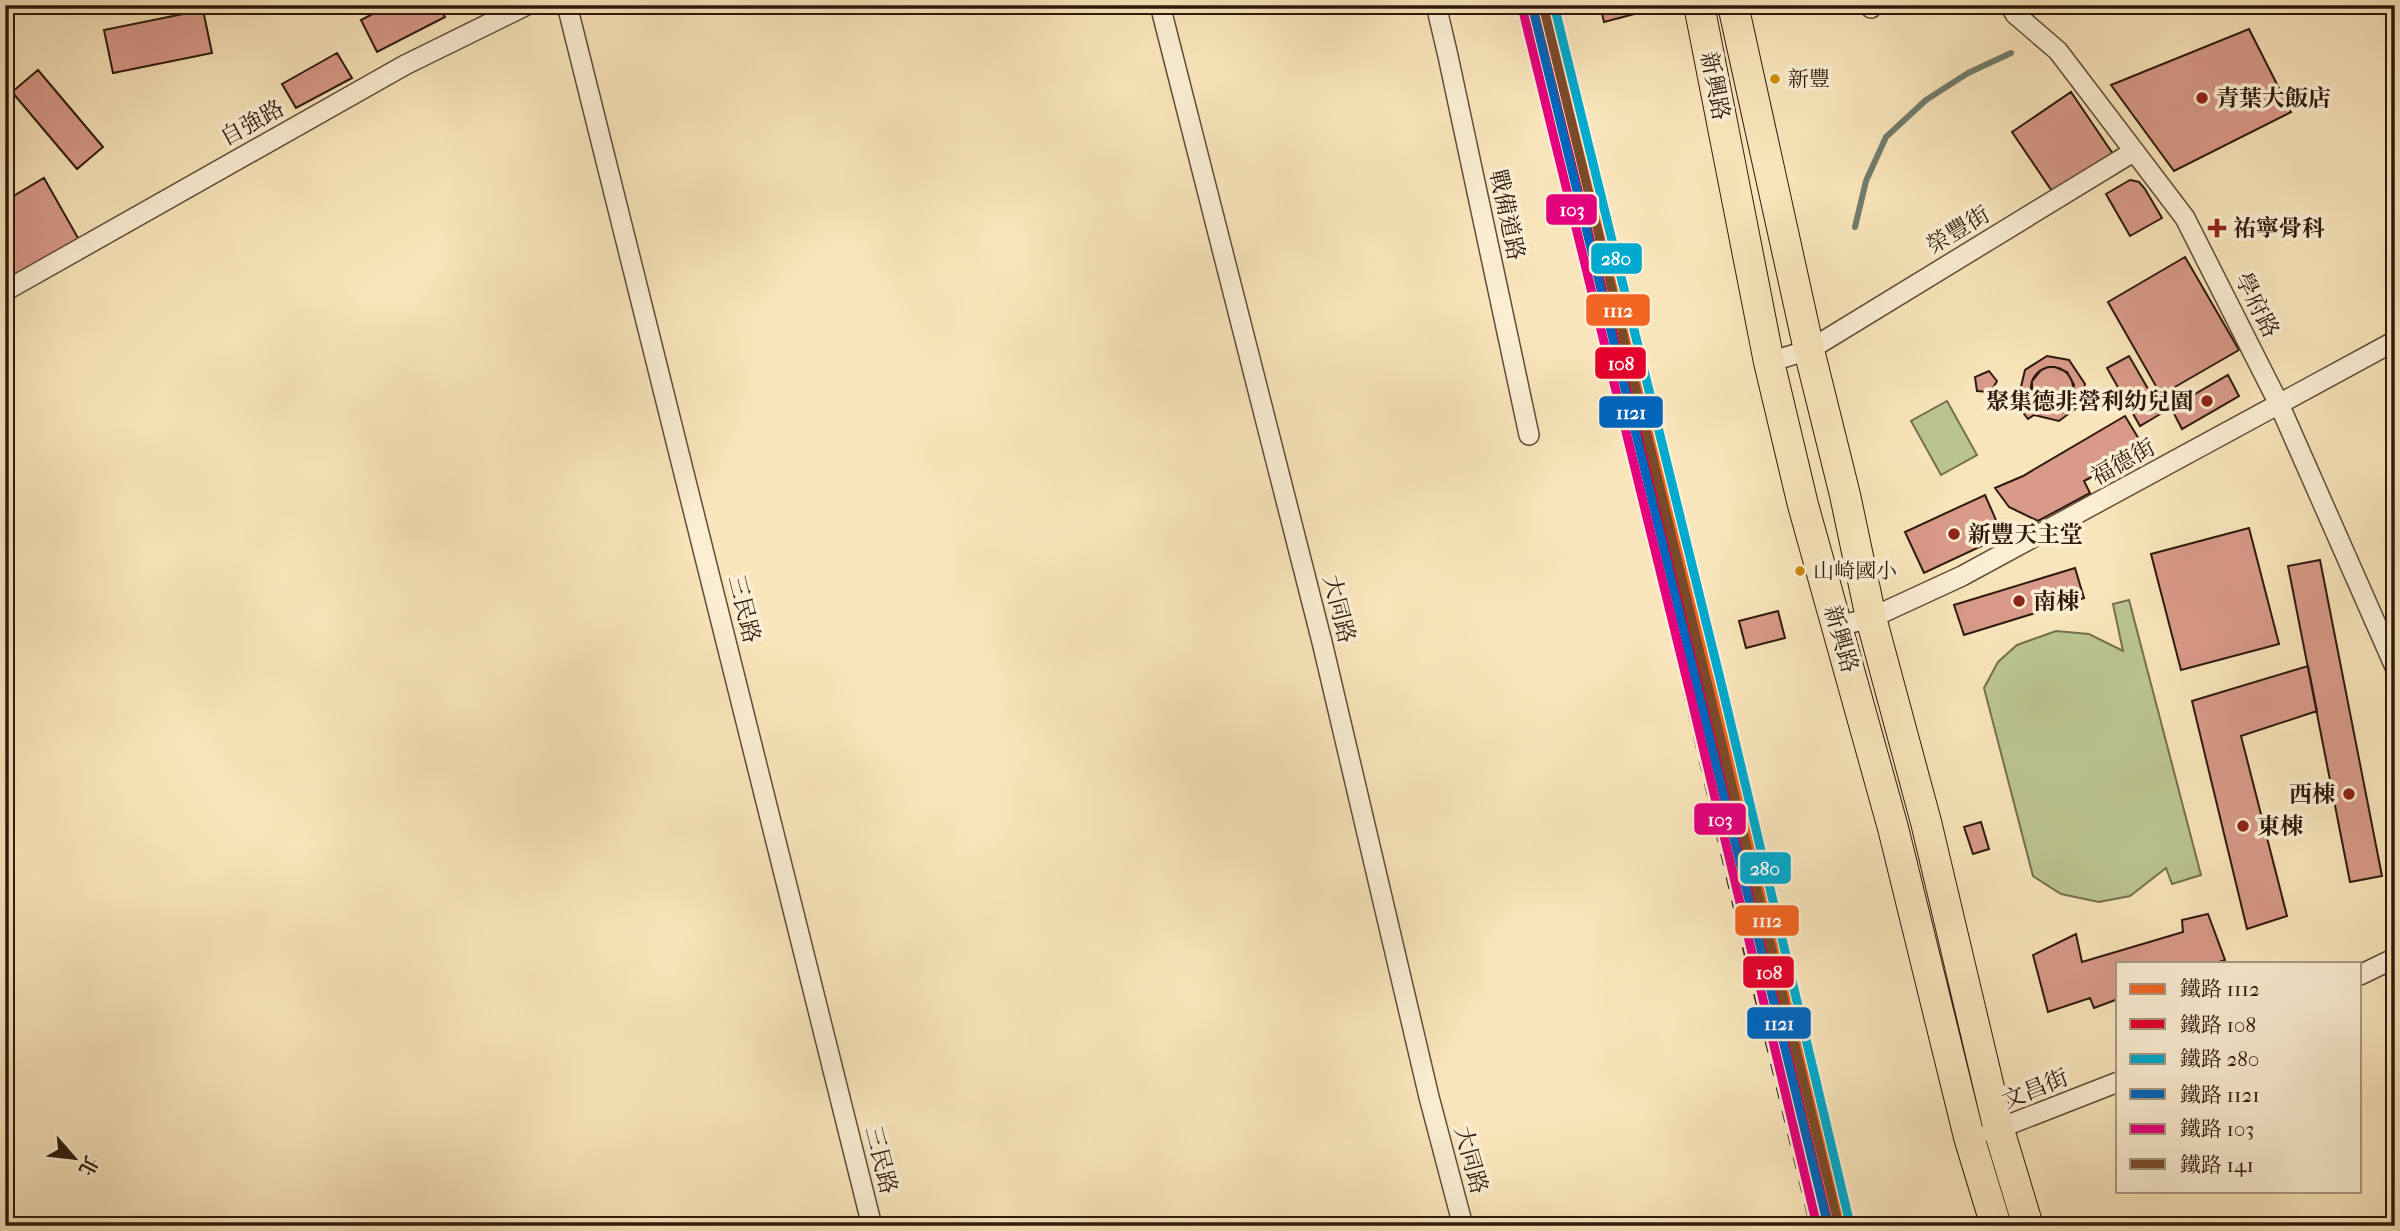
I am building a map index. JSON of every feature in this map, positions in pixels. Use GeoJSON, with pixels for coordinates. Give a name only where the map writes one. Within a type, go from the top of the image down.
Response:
{"type":"FeatureCollection","features":[{"type":"Feature","properties":{"kind":"main road","name":"新興路"},"geometry":{"type":"LineString","coordinates":[[1699,5],[1769,362],[1803,505],[1911,896],[1969,1137],[1996,1226]]}},
{"type":"Feature","properties":{"kind":"main road","name":"新興路"},"geometry":{"type":"LineString","coordinates":[[1733,5],[1871,618],[1926,822],[1999,1130],[2028,1226]]}},
{"type":"Feature","properties":{"kind":"street","name":"自強路"},"geometry":{"type":"LineString","coordinates":[[5,291],[405,65],[527,5]]}},
{"type":"Feature","properties":{"kind":"street","name":"三民路"},"geometry":{"type":"LineString","coordinates":[[567,5],[872,1226]]}},
{"type":"Feature","properties":{"kind":"street","name":"大同路"},"geometry":{"type":"LineString","coordinates":[[1160,5],[1319,629],[1429,1097],[1464,1226]]}},
{"type":"Feature","properties":{"kind":"street","name":"戰備道路"},"geometry":{"type":"LineString","coordinates":[[1436,5],[1529,435]]}},
{"type":"Feature","properties":{"kind":"street","name":"學府路"},"geometry":{"type":"LineString","coordinates":[[2010,5],[2015,14],[2058,51],[2185,218],[2279,404],[2395,667]]}},
{"type":"Feature","properties":{"kind":"street","name":"榮豐街"},"geometry":{"type":"LineString","coordinates":[[1769,362],[1809,350],[2133,152]]}},
{"type":"Feature","properties":{"kind":"street","name":"福德街"},"geometry":{"type":"LineString","coordinates":[[1838,625],[1871,618],[1962,576],[2395,341]]}},
{"type":"Feature","properties":{"kind":"street"},"geometry":{"type":"LineString","coordinates":[[2362,974],[2395,958]]}},
{"type":"Feature","properties":{"kind":"street","name":"文昌街"},"geometry":{"type":"LineString","coordinates":[[1969,1137],[1999,1130],[2116,1083]]}},
{"type":"Feature","properties":{"kind":"green space"},"geometry":{"type":"Polygon","coordinates":[[[1947,401],[1977,455],[1941,475],[1911,421],[1947,401]]]}},
{"type":"Feature","properties":{"kind":"green space"},"geometry":{"type":"Polygon","coordinates":[[[2129,600],[2201,875],[2172,884],[2166,868],[2130,896],[2099,902],[2061,894],[2033,876],[1984,688],[1998,662],[2017,645],[2056,631],[2089,634],[2123,651],[2113,604],[2129,600]]]}},
{"type":"Feature","properties":{"kind":"building"},"geometry":{"type":"Polygon","coordinates":[[[390,5],[439,5],[445,17],[377,52],[361,20],[390,5]]]}},
{"type":"Feature","properties":{"kind":"building"},"geometry":{"type":"Polygon","coordinates":[[[1600,5],[1645,5],[1646,11],[1604,22],[1600,5]]]}},
{"type":"Feature","properties":{"kind":"building"},"geometry":{"type":"Polygon","coordinates":[[[203,10],[212,53],[113,73],[104,30],[203,10]]]}},
{"type":"Feature","properties":{"kind":"building","name":"青葉大飯店"},"geometry":{"type":"Polygon","coordinates":[[[2249,29],[2291,112],[2174,171],[2111,85],[2249,29]]]}},
{"type":"Feature","properties":{"kind":"building"},"geometry":{"type":"Polygon","coordinates":[[[337,53],[352,78],[296,108],[282,84],[337,53]]]}},
{"type":"Feature","properties":{"kind":"building"},"geometry":{"type":"Polygon","coordinates":[[[38,70],[103,147],[77,169],[12,92],[38,70]]]}},
{"type":"Feature","properties":{"kind":"building"},"geometry":{"type":"Polygon","coordinates":[[[2071,92],[2113,154],[2054,194],[2012,132],[2071,92]]]}},
{"type":"Feature","properties":{"kind":"building"},"geometry":{"type":"Polygon","coordinates":[[[44,178],[82,245],[5,288],[5,201],[44,178]]]}},
{"type":"Feature","properties":{"kind":"building"},"geometry":{"type":"Polygon","coordinates":[[[2130,180],[2139,182],[2145,189],[2162,218],[2130,236],[2106,194],[2130,180]]]}},
{"type":"Feature","properties":{"kind":"building"},"geometry":{"type":"Polygon","coordinates":[[[2185,257],[2239,350],[2161,395],[2108,302],[2185,257]]]}},
{"type":"Feature","properties":{"kind":"building"},"geometry":{"type":"Polygon","coordinates":[[[2047,356],[2069,360],[2085,384],[2079,406],[2059,421],[2034,415],[2028,419],[2013,400],[2019,395],[2025,370],[2047,356]],[[2055,367],[2041,370],[2032,381],[2032,394],[2039,406],[2045,409],[2060,409],[2071,399],[2074,385],[2067,372],[2055,367]]]}},
{"type":"Feature","properties":{"kind":"building"},"geometry":{"type":"Polygon","coordinates":[[[2129,356],[2162,413],[2140,426],[2107,368],[2129,356]]]}},
{"type":"Feature","properties":{"kind":"building"},"geometry":{"type":"Polygon","coordinates":[[[2052,367],[2067,373],[2073,388],[2067,403],[2052,409],[2037,403],[2031,388],[2037,373],[2052,367]]]}},
{"type":"Feature","properties":{"kind":"building"},"geometry":{"type":"Polygon","coordinates":[[[1989,371],[1997,381],[1991,392],[1977,391],[1975,377],[1989,371]]]}},
{"type":"Feature","properties":{"kind":"building"},"geometry":{"type":"Polygon","coordinates":[[[2228,375],[2239,396],[2182,429],[2171,408],[2228,375]]]}},
{"type":"Feature","properties":{"kind":"building"},"geometry":{"type":"Polygon","coordinates":[[[2125,416],[2145,449],[2084,481],[2090,493],[2038,521],[2009,507],[1995,488],[2023,476],[2125,416]]]}},
{"type":"Feature","properties":{"kind":"building","name":"新豐天主堂"},"geometry":{"type":"Polygon","coordinates":[[[1985,495],[2003,536],[1924,573],[1905,532],[1985,495]]]}},
{"type":"Feature","properties":{"kind":"building"},"geometry":{"type":"Polygon","coordinates":[[[2249,528],[2279,644],[2181,670],[2151,554],[2249,528]]]}},
{"type":"Feature","properties":{"kind":"building","name":"西棟"},"geometry":{"type":"Polygon","coordinates":[[[2320,560],[2382,876],[2350,882],[2288,566],[2320,560]]]}},
{"type":"Feature","properties":{"kind":"building","name":"南棟"},"geometry":{"type":"Polygon","coordinates":[[[2075,568],[2084,598],[1964,635],[1954,605],[2075,568]]]}},
{"type":"Feature","properties":{"kind":"building"},"geometry":{"type":"Polygon","coordinates":[[[1778,611],[1785,638],[1746,648],[1739,621],[1778,611]]]}},
{"type":"Feature","properties":{"kind":"building","name":"東棟"},"geometry":{"type":"Polygon","coordinates":[[[2308,666],[2317,711],[2241,736],[2287,916],[2247,929],[2192,701],[2308,666]]]}},
{"type":"Feature","properties":{"kind":"building"},"geometry":{"type":"Polygon","coordinates":[[[1981,822],[1989,849],[1973,854],[1964,827],[1981,822]]]}},
{"type":"Feature","properties":{"kind":"building"},"geometry":{"type":"Polygon","coordinates":[[[2208,914],[2225,960],[2116,962],[2116,1000],[2094,1008],[2090,998],[2048,1012],[2033,955],[2076,934],[2082,962],[2183,932],[2182,920],[2208,914]]]}},
{"type":"Feature","properties":{"kind":"waterway"},"geometry":{"type":"LineString","coordinates":[[1855,227],[1866,181],[1886,137],[1926,100],[1968,73],[2011,53]]}},
{"type":"Feature","properties":{"kind":"railway"},"geometry":{"type":"LineString","coordinates":[[1647,526],[1812,1226]]}},
{"type":"Feature","properties":{"kind":"rail line","name":"1121"},"geometry":{"type":"LineString","coordinates":[[1532,5],[1828,1226]]}},
{"type":"Feature","properties":{"kind":"rail line","name":"1112"},"geometry":{"type":"LineString","coordinates":[[1543,5],[1713,694],[1840,1226]]}},
{"type":"Feature","properties":{"kind":"rail line","name":"141"},"geometry":{"type":"LineString","coordinates":[[1543,5],[1838,1223]]}},
{"type":"Feature","properties":{"kind":"rail line","name":"280"},"geometry":{"type":"LineString","coordinates":[[1554,5],[1723,691],[1850,1224]]}},
{"type":"Feature","properties":{"kind":"rail line","name":"103"},"geometry":{"type":"LineString","coordinates":[[1522,7],[1817,1226]]}},
{"type":"Feature","properties":{"kind":"rail line","name":"108"},"geometry":{"type":"LineString","coordinates":[[1533,8],[1703,696],[1829,1226]]}},
{"type":"Feature","properties":{"kind":"place","name":"新豐"},"geometry":{"type":"Point","coordinates":[1775,79]}},
{"type":"Feature","properties":{"kind":"place","name":"青葉大飯店"},"geometry":{"type":"Point","coordinates":[2202,98]}},
{"type":"Feature","properties":{"kind":"place","name":"祐寧骨科"},"geometry":{"type":"Point","coordinates":[2217,228]}},
{"type":"Feature","properties":{"kind":"place","name":"聚集德非營利幼兒園"},"geometry":{"type":"Point","coordinates":[2207,401]}},
{"type":"Feature","properties":{"kind":"place","name":"新豐天主堂"},"geometry":{"type":"Point","coordinates":[1954,534]}},
{"type":"Feature","properties":{"kind":"place","name":"山崎國小"},"geometry":{"type":"Point","coordinates":[1800,571]}},
{"type":"Feature","properties":{"kind":"place","name":"南棟"},"geometry":{"type":"Point","coordinates":[2019,601]}},
{"type":"Feature","properties":{"kind":"place","name":"西棟"},"geometry":{"type":"Point","coordinates":[2349,794]}},
{"type":"Feature","properties":{"kind":"place","name":"東棟"},"geometry":{"type":"Point","coordinates":[2243,826]}}]}
